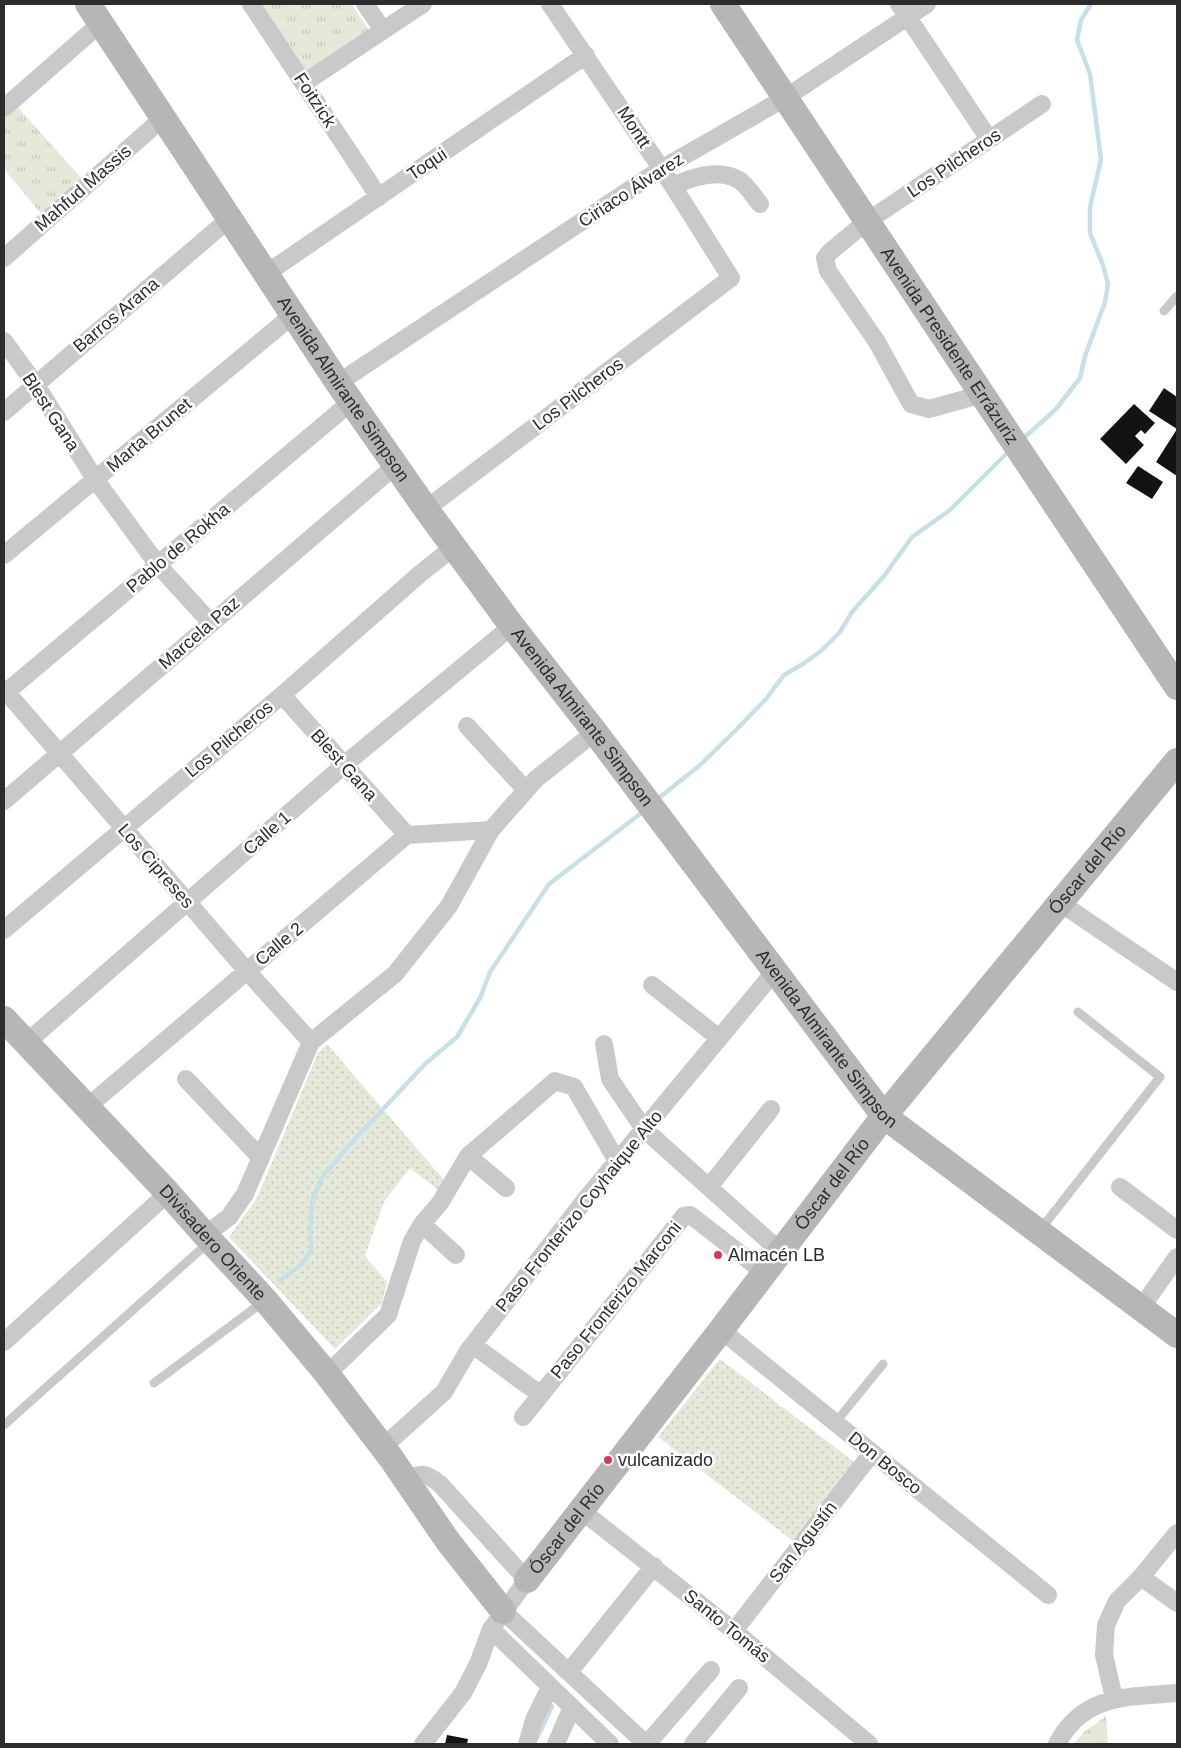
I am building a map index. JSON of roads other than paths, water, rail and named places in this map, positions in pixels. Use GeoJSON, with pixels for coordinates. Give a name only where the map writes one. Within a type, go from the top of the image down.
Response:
{"type":"FeatureCollection","features":[{"type":"Feature","properties":{"kind":"street","name":"Foitzick"},"geometry":{"type":"LineString","coordinates":[[252,4],[379,197]]}},
{"type":"Feature","properties":{"kind":"street"},"geometry":{"type":"LineString","coordinates":[[365,4],[383,30]]}},
{"type":"Feature","properties":{"kind":"street"},"geometry":{"type":"LineString","coordinates":[[304,83],[423,4]]}},
{"type":"Feature","properties":{"kind":"street","name":"Montt"},"geometry":{"type":"LineString","coordinates":[[550,4],[673,186],[731,278]]}},
{"type":"Feature","properties":{"kind":"street","name":"Avenida Presidente Errázuriz"},"geometry":{"type":"LineString","coordinates":[[723,4],[866,222],[983,394],[1177,687]]}},
{"type":"Feature","properties":{"kind":"street","name":"Ciriaco Álvarez"},"geometry":{"type":"LineString","coordinates":[[345,392],[661,169],[785,98],[903,11],[927,4]]}},
{"type":"Feature","properties":{"kind":"street"},"geometry":{"type":"LineString","coordinates":[[903,11],[989,139]]}},
{"type":"Feature","properties":{"kind":"street"},"geometry":{"type":"LineString","coordinates":[[4,108],[95,13]]}},
{"type":"Feature","properties":{"kind":"street","name":"Avenida Almirante Simpson"},"geometry":{"type":"LineString","coordinates":[[95,13],[229,219],[426,510],[884,1116],[1177,1335]]}},
{"type":"Feature","properties":{"kind":"street","name":"Toqui"},"geometry":{"type":"LineString","coordinates":[[267,273],[586,55]]}},
{"type":"Feature","properties":{"kind":"street","name":"Los Pilcheros"},"geometry":{"type":"LineString","coordinates":[[983,394],[930,410],[911,404],[877,342],[828,271],[825,258],[866,222],[1042,104]]}},
{"type":"Feature","properties":{"kind":"street","name":"Mahfud Massis"},"geometry":{"type":"LineString","coordinates":[[4,258],[163,118]]}},
{"type":"Feature","properties":{"kind":"street"},"geometry":{"type":"LineString","coordinates":[[673,186],[688,179],[703,176],[727,176],[741,181],[760,204]]}},
{"type":"Feature","properties":{"kind":"street","name":"Barros Arana"},"geometry":{"type":"LineString","coordinates":[[4,412],[229,219]]}},
{"type":"Feature","properties":{"kind":"street","name":"Los Pilcheros"},"geometry":{"type":"LineString","coordinates":[[426,510],[731,278]]}},
{"type":"Feature","properties":{"kind":"street","name":"Marta Brunet"},"geometry":{"type":"LineString","coordinates":[[4,555],[294,314]]}},
{"type":"Feature","properties":{"kind":"street","name":"Blest Gana"},"geometry":{"type":"LineString","coordinates":[[4,341],[36,384],[94,480],[158,565],[211,623]]}},
{"type":"Feature","properties":{"kind":"street","name":"Pablo de Rokha"},"geometry":{"type":"LineString","coordinates":[[5,691],[158,565],[345,392]]}},
{"type":"Feature","properties":{"kind":"street","name":"Marcela Paz"},"geometry":{"type":"LineString","coordinates":[[4,801],[395,466]]}},
{"type":"Feature","properties":{"kind":"street","name":"Los Pilcheros"},"geometry":{"type":"LineString","coordinates":[[4,930],[282,695],[421,573],[454,547]]}},
{"type":"Feature","properties":{"kind":"street","name":"Calle 1"},"geometry":{"type":"LineString","coordinates":[[26,1043],[344,765],[512,626]]}},
{"type":"Feature","properties":{"kind":"street","name":"Los Cipreses"},"geometry":{"type":"LineString","coordinates":[[5,691],[247,971],[311,1042]]}},
{"type":"Feature","properties":{"kind":"street","name":"Blest Gana"},"geometry":{"type":"LineString","coordinates":[[282,695],[407,835]]}},
{"type":"Feature","properties":{"kind":"street"},"geometry":{"type":"LineString","coordinates":[[466,726],[526,790]]}},
{"type":"Feature","properties":{"kind":"street"},"geometry":{"type":"LineString","coordinates":[[208,1238],[229,1217],[246,1194],[311,1042],[395,974],[449,906],[491,830],[536,779],[595,732]]}},
{"type":"Feature","properties":{"kind":"street","name":"Óscar del Río"},"geometry":{"type":"LineString","coordinates":[[424,1744],[463,1693],[497,1620],[527,1580],[722,1330],[884,1116],[1177,761]]}},
{"type":"Feature","properties":{"kind":"street"},"geometry":{"type":"LineString","coordinates":[[407,835],[491,830]]}},
{"type":"Feature","properties":{"kind":"street","name":"Calle 2"},"geometry":{"type":"LineString","coordinates":[[86,1108],[407,835]]}},
{"type":"Feature","properties":{"kind":"street"},"geometry":{"type":"LineString","coordinates":[[1059,902],[1177,982]]}},
{"type":"Feature","properties":{"kind":"street","name":"Paso Fronterizo Coyhaique Alto"},"geometry":{"type":"LineString","coordinates":[[383,1448],[444,1392],[473,1345],[585,1200],[775,971]]}},
{"type":"Feature","properties":{"kind":"street"},"geometry":{"type":"LineString","coordinates":[[652,985],[720,1038]]}},
{"type":"Feature","properties":{"kind":"street","name":"Divisadero Oriente"},"geometry":{"type":"LineString","coordinates":[[4,1019],[266,1300],[327,1374],[406,1480],[447,1540],[497,1620]]}},
{"type":"Feature","properties":{"kind":"street"},"geometry":{"type":"LineString","coordinates":[[604,1044],[610,1079],[644,1129],[781,1252]]}},
{"type":"Feature","properties":{"kind":"street"},"geometry":{"type":"LineString","coordinates":[[186,1079],[261,1158]]}},
{"type":"Feature","properties":{"kind":"street"},"geometry":{"type":"LineString","coordinates":[[327,1374],[388,1315],[412,1241],[422,1224],[440,1202],[468,1156],[555,1081],[574,1087],[617,1161]]}},
{"type":"Feature","properties":{"kind":"street"},"geometry":{"type":"LineString","coordinates":[[709,1187],[771,1109]]}},
{"type":"Feature","properties":{"kind":"street"},"geometry":{"type":"LineString","coordinates":[[468,1156],[506,1188]]}},
{"type":"Feature","properties":{"kind":"street"},"geometry":{"type":"LineString","coordinates":[[1120,1187],[1177,1230]]}},
{"type":"Feature","properties":{"kind":"street"},"geometry":{"type":"LineString","coordinates":[[4,1342],[168,1193]]}},
{"type":"Feature","properties":{"kind":"street","name":"Paso Fronterizo Marconi"},"geometry":{"type":"LineString","coordinates":[[523,1417],[684,1216],[690,1215],[693,1217],[765,1273]]}},
{"type":"Feature","properties":{"kind":"street"},"geometry":{"type":"LineString","coordinates":[[422,1224],[456,1255]]}},
{"type":"Feature","properties":{"kind":"street"},"geometry":{"type":"LineString","coordinates":[[1141,1308],[1177,1258]]}},
{"type":"Feature","properties":{"kind":"street","name":"Don Bosco"},"geometry":{"type":"LineString","coordinates":[[722,1330],[1048,1594]]}},
{"type":"Feature","properties":{"kind":"street"},"geometry":{"type":"LineString","coordinates":[[473,1345],[541,1395]]}},
{"type":"Feature","properties":{"kind":"street","name":"San Agustín"},"geometry":{"type":"LineString","coordinates":[[734,1631],[872,1453]]}},
{"type":"Feature","properties":{"kind":"street"},"geometry":{"type":"LineString","coordinates":[[406,1480],[416,1475],[426,1474],[440,1484],[527,1580]]}},
{"type":"Feature","properties":{"kind":"street","name":"Santo Tomás"},"geometry":{"type":"LineString","coordinates":[[582,1511],[654,1566],[869,1744]]}},
{"type":"Feature","properties":{"kind":"street"},"geometry":{"type":"LineString","coordinates":[[1114,1698],[1104,1655],[1106,1625],[1117,1601],[1141,1577],[1177,1533]]}},
{"type":"Feature","properties":{"kind":"street"},"geometry":{"type":"LineString","coordinates":[[569,1672],[654,1566]]}},
{"type":"Feature","properties":{"kind":"street"},"geometry":{"type":"LineString","coordinates":[[1141,1577],[1177,1603]]}},
{"type":"Feature","properties":{"kind":"street"},"geometry":{"type":"LineString","coordinates":[[497,1620],[569,1672],[647,1744],[711,1670]]}},
{"type":"Feature","properties":{"kind":"street"},"geometry":{"type":"LineString","coordinates":[[497,1620],[550,1687],[610,1744]]}},
{"type":"Feature","properties":{"kind":"street"},"geometry":{"type":"LineString","coordinates":[[527,1744],[534,1720],[550,1687]]}},
{"type":"Feature","properties":{"kind":"street"},"geometry":{"type":"LineString","coordinates":[[693,1744],[740,1688]]}},
{"type":"Feature","properties":{"kind":"street"},"geometry":{"type":"LineString","coordinates":[[1057,1744],[1064,1731],[1084,1711],[1114,1698],[1177,1693]]}},
{"type":"Feature","properties":{"kind":"street"},"geometry":{"type":"LineString","coordinates":[[556,1744],[572,1707]]}},
{"type":"Feature","properties":{"kind":"lane"},"geometry":{"type":"LineString","coordinates":[[1164,312],[1177,296]]}},
{"type":"Feature","properties":{"kind":"lane"},"geometry":{"type":"LineString","coordinates":[[1039,1232],[1160,1077],[1078,1012]]}},
{"type":"Feature","properties":{"kind":"lane"},"geometry":{"type":"LineString","coordinates":[[4,1425],[208,1238]]}},
{"type":"Feature","properties":{"kind":"lane"},"geometry":{"type":"LineString","coordinates":[[154,1383],[266,1300]]}},
{"type":"Feature","properties":{"kind":"lane"},"geometry":{"type":"LineString","coordinates":[[835,1423],[884,1364]]}},
{"type":"Feature","properties":{"kind":"waterway"},"geometry":{"type":"LineString","coordinates":[[1026,436],[1056,409],[1080,378],[1085,356],[1105,302],[1108,284],[1103,265],[1090,233],[1090,207],[1101,159],[1090,74],[1077,40],[1081,20],[1091,4]]}},
{"type":"Feature","properties":{"kind":"waterway"},"geometry":{"type":"LineString","coordinates":[[660,797],[699,766],[737,729],[766,699],[784,675],[821,651],[840,632],[852,612],[884,576],[912,537],[950,510],[1007,453]]}},
{"type":"Feature","properties":{"kind":"waterway"},"geometry":{"type":"LineString","coordinates":[[280,1280],[300,1266],[311,1251],[310,1230],[313,1198],[323,1176],[425,1064],[457,1037],[480,998],[490,972],[549,884],[640,814]]}},
{"type":"Feature","properties":{"kind":"waterway"},"geometry":{"type":"LineString","coordinates":[[537,1738],[552,1706]]}},
{"type":"Feature","properties":{"kind":"place","name":"Almacén LB"},"geometry":{"type":"Point","coordinates":[718,1255]}},
{"type":"Feature","properties":{"kind":"place","name":"vulcanizado"},"geometry":{"type":"Point","coordinates":[608,1460]}}]}
